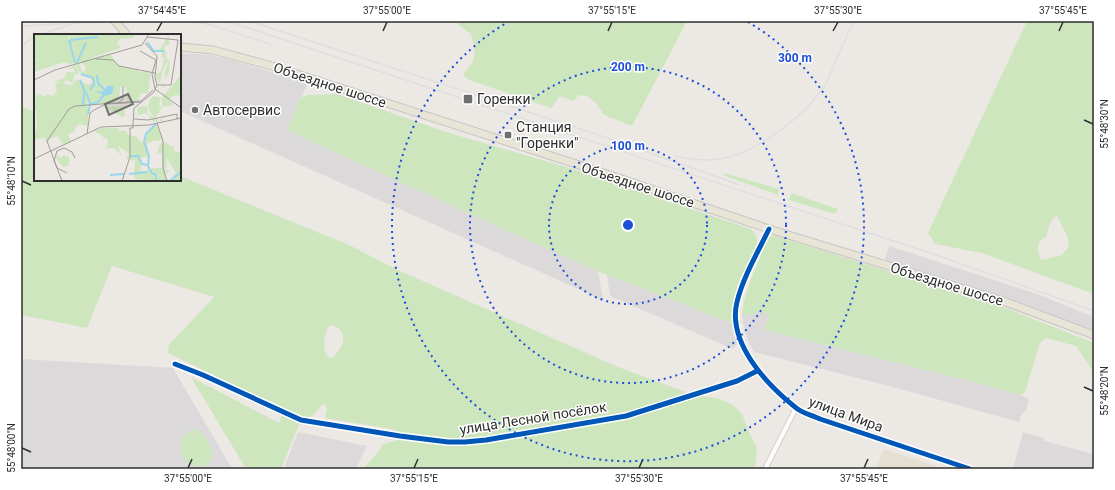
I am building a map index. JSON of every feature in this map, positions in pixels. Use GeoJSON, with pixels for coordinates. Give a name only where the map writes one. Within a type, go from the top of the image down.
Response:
{"type":"FeatureCollection","features":[{"type":"Feature","properties":{"kind":"main road"},"geometry":{"type":"LineString","coordinates":[[115,21],[126,34]]}},
{"type":"Feature","properties":{"kind":"main road","name":"Объездное шоссе"},"geometry":{"type":"LineString","coordinates":[[181,47],[214,50],[272,66],[595,170],[769,229],[1003,301],[1094,335]]}},
{"type":"Feature","properties":{"kind":"street","name":"улица Мира"},"geometry":{"type":"LineString","coordinates":[[769,229],[745,280],[736,309],[737,330],[750,359],[757,370],[796,408],[820,419],[970,469]]}},
{"type":"Feature","properties":{"kind":"street","name":"улица Лесной посёлок"},"geometry":{"type":"LineString","coordinates":[[175,364],[203,375],[301,420],[400,436],[454,442],[486,440],[626,416],[737,381],[757,370]]}},
{"type":"Feature","properties":{"kind":"street"},"geometry":{"type":"LineString","coordinates":[[765,469],[796,408]]}},
{"type":"Feature","properties":{"kind":"shaded area"},"geometry":{"type":"Polygon","coordinates":[[[181,53],[211,55],[308,83],[288,127],[289,131],[598,271],[603,300],[181,111],[181,53]]]}},
{"type":"Feature","properties":{"kind":"shaded area"},"geometry":{"type":"Polygon","coordinates":[[[889,246],[1040,295],[1094,317],[1094,330],[984,291],[885,260],[889,246]]]}},
{"type":"Feature","properties":{"kind":"shaded area"},"geometry":{"type":"Polygon","coordinates":[[[607,275],[732,323],[739,342],[733,349],[610,296],[607,275]]]}},
{"type":"Feature","properties":{"kind":"shaded area"},"geometry":{"type":"Polygon","coordinates":[[[758,311],[769,313],[765,330],[1021,395],[1029,399],[1026,410],[1022,414],[1019,422],[893,387],[754,352],[744,328],[742,315],[753,315],[758,311]]]}},
{"type":"Feature","properties":{"kind":"shaded area"},"geometry":{"type":"Polygon","coordinates":[[[21,359],[173,368],[232,469],[21,469],[21,359]]]}},
{"type":"Feature","properties":{"kind":"shaded area"},"geometry":{"type":"Polygon","coordinates":[[[298,432],[367,446],[356,469],[290,469],[285,466],[298,432]]]}},
{"type":"Feature","properties":{"kind":"shaded area"},"geometry":{"type":"Polygon","coordinates":[[[1023,432],[1044,438],[1044,441],[1094,454],[1094,469],[1013,469],[1023,432]]]}},
{"type":"Feature","properties":{"kind":"shaded area"},"geometry":{"type":"Polygon","coordinates":[[[884,449],[937,466],[936,469],[876,469],[884,449]]]}},
{"type":"Feature","properties":{"kind":"green space"},"geometry":{"type":"Polygon","coordinates":[[[457,21],[687,21],[632,126],[604,115],[596,103],[587,96],[579,95],[573,101],[560,96],[551,108],[469,80],[463,75],[473,62],[475,49],[471,34],[460,26],[457,21]]]}},
{"type":"Feature","properties":{"kind":"green space"},"geometry":{"type":"Polygon","coordinates":[[[1027,21],[1094,21],[1094,294],[982,253],[935,244],[928,233],[1027,21]],[[1057,216],[1054,217],[1049,226],[1046,237],[1040,241],[1038,247],[1041,260],[1062,255],[1069,246],[1068,238],[1057,216]]]}},
{"type":"Feature","properties":{"kind":"green space"},"geometry":{"type":"Polygon","coordinates":[[[337,94],[446,132],[573,169],[751,229],[756,237],[757,245],[739,283],[732,323],[602,273],[289,131],[288,127],[300,98],[308,95],[337,94]]]}},
{"type":"Feature","properties":{"kind":"green space"},"geometry":{"type":"Polygon","coordinates":[[[21,106],[34,112],[34,181],[181,181],[181,176],[349,245],[400,271],[618,367],[691,394],[720,399],[733,405],[742,414],[757,448],[755,469],[363,469],[383,444],[395,441],[400,436],[400,433],[392,429],[325,418],[327,408],[325,404],[321,406],[312,416],[302,418],[282,466],[285,469],[246,469],[191,377],[279,423],[284,409],[168,353],[169,345],[214,297],[112,266],[87,328],[21,315],[21,106]],[[331,325],[326,332],[324,345],[328,357],[333,358],[341,347],[343,337],[338,328],[331,325]]]}},
{"type":"Feature","properties":{"kind":"green space"},"geometry":{"type":"Polygon","coordinates":[[[724,173],[779,189],[778,195],[723,175],[724,173]]]}},
{"type":"Feature","properties":{"kind":"green space"},"geometry":{"type":"Polygon","coordinates":[[[791,193],[838,209],[835,214],[789,200],[791,193]]]}},
{"type":"Feature","properties":{"kind":"green space"},"geometry":{"type":"Polygon","coordinates":[[[775,236],[1001,306],[1094,343],[1094,373],[1076,346],[1046,338],[1040,343],[1025,392],[1021,395],[765,330],[769,314],[758,311],[753,315],[742,315],[752,277],[769,237],[775,236]]]}},
{"type":"Feature","properties":{"kind":"green space"},"geometry":{"type":"Polygon","coordinates":[[[194,429],[199,430],[210,444],[212,454],[210,462],[203,466],[195,466],[187,463],[182,456],[180,445],[181,439],[186,433],[194,429]]]}},
{"type":"Feature","properties":{"kind":"railway"},"geometry":{"type":"LineString","coordinates":[[43,34],[74,23],[110,21]]}},
{"type":"Feature","properties":{"kind":"railway"},"geometry":{"type":"LineString","coordinates":[[192,21],[215,26],[273,45]]}},
{"type":"Feature","properties":{"kind":"railway"},"geometry":{"type":"LineString","coordinates":[[227,21],[939,256],[1094,311]]}},
{"type":"Feature","properties":{"kind":"railway"},"geometry":{"type":"LineString","coordinates":[[249,21],[599,135],[740,185]]}},
{"type":"Feature","properties":{"kind":"railway"},"geometry":{"type":"LineString","coordinates":[[675,156],[703,160],[720,159],[749,149],[779,131],[805,109],[825,85],[854,21]]}},
{"type":"Feature","properties":{"kind":"railway"},"geometry":{"type":"LineString","coordinates":[[21,26],[62,24]]}},
{"type":"Feature","properties":{"kind":"railway"},"geometry":{"type":"LineString","coordinates":[[21,46],[34,38]]}},
{"type":"Feature","properties":{"kind":"cycle path"},"geometry":{"type":"LineString","coordinates":[[769,229],[743,283],[737,302],[735,317],[743,347],[761,374],[784,398],[803,412],[970,469]]}},
{"type":"Feature","properties":{"kind":"cycle path"},"geometry":{"type":"LineString","coordinates":[[175,364],[203,375],[301,420],[448,442],[486,440],[626,416],[737,381],[757,371]]}},
{"type":"Feature","properties":{"kind":"place","name":"Горенки"},"geometry":{"type":"Point","coordinates":[468,99]}},
{"type":"Feature","properties":{"kind":"place","name":"Автосервис"},"geometry":{"type":"Point","coordinates":[195,110]}},
{"type":"Feature","properties":{"kind":"place","name":"Станция \"Горенки\""},"geometry":{"type":"Point","coordinates":[508,135]}}]}
